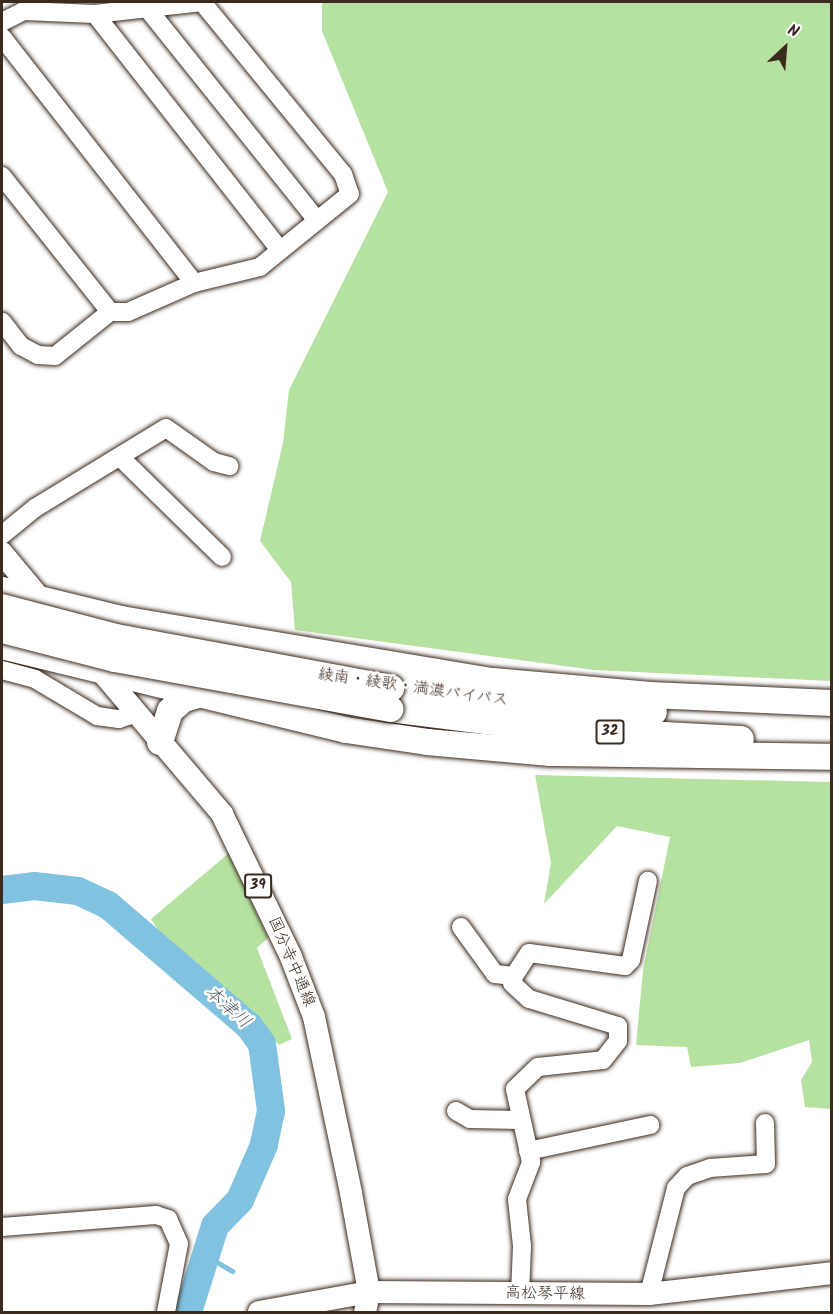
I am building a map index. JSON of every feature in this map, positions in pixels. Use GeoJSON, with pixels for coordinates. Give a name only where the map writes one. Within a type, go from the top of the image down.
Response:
{"type":"FeatureCollection","features":[{"type":"Feature","properties":{"kind":"highway"},"geometry":{"type":"LineString","coordinates":[[2,590],[42,601],[174,629],[494,681],[650,695],[831,703]]}},
{"type":"Feature","properties":{"kind":"highway","name":"綾南・綾歌・満濃バイパス"},"geometry":{"type":"LineString","coordinates":[[2,607],[116,637],[391,698],[549,729],[831,740]]}},
{"type":"Feature","properties":{"kind":"highway","name":"綾南・綾歌・満濃バイパス"},"geometry":{"type":"LineString","coordinates":[[2,630],[127,661],[391,698],[831,718]]}},
{"type":"Feature","properties":{"kind":"highway"},"geometry":{"type":"LineString","coordinates":[[2,646],[346,730],[427,742],[551,753],[831,757]]}},
{"type":"Feature","properties":{"kind":"highway"},"geometry":{"type":"LineString","coordinates":[[160,742],[170,711],[201,694]]}},
{"type":"Feature","properties":{"kind":"main road","name":"国分寺中通線"},"geometry":{"type":"LineString","coordinates":[[2,553],[222,814],[291,957],[314,1017],[367,1302]]}},
{"type":"Feature","properties":{"kind":"main road","name":"高松琴平線"},"geometry":{"type":"LineString","coordinates":[[259,1312],[367,1302],[520,1294],[649,1294],[831,1273]]}},
{"type":"Feature","properties":{"kind":"street"},"geometry":{"type":"LineString","coordinates":[[2,22],[24,11],[95,14],[202,2],[343,174],[350,194],[260,267],[194,283],[128,312],[110,312],[55,356],[38,355],[21,346],[2,322]]}},
{"type":"Feature","properties":{"kind":"street"},"geometry":{"type":"LineString","coordinates":[[147,8],[317,220]]}},
{"type":"Feature","properties":{"kind":"street"},"geometry":{"type":"LineString","coordinates":[[95,14],[280,250]]}},
{"type":"Feature","properties":{"kind":"street"},"geometry":{"type":"LineString","coordinates":[[2,37],[194,283]]}},
{"type":"Feature","properties":{"kind":"street"},"geometry":{"type":"LineString","coordinates":[[2,176],[110,312]]}},
{"type":"Feature","properties":{"kind":"street"},"geometry":{"type":"LineString","coordinates":[[2,535],[51,498],[122,459],[166,428],[204,457],[229,466]]}},
{"type":"Feature","properties":{"kind":"street"},"geometry":{"type":"LineString","coordinates":[[122,459],[222,557]]}},
{"type":"Feature","properties":{"kind":"street"},"geometry":{"type":"LineString","coordinates":[[2,670],[35,679],[97,716],[119,719],[136,713]]}},
{"type":"Feature","properties":{"kind":"street"},"geometry":{"type":"LineString","coordinates":[[520,1294],[522,1246],[517,1199],[531,1167],[515,1089],[538,1067],[603,1060],[618,1041],[618,1026],[529,999],[512,983],[514,976],[529,953],[625,966],[631,960],[648,881]]}},
{"type":"Feature","properties":{"kind":"street"},"geometry":{"type":"LineString","coordinates":[[461,927],[495,974],[514,976]]}},
{"type":"Feature","properties":{"kind":"street"},"geometry":{"type":"LineString","coordinates":[[456,1111],[470,1119],[520,1120]]}},
{"type":"Feature","properties":{"kind":"street"},"geometry":{"type":"LineString","coordinates":[[649,1294],[676,1188],[687,1176],[710,1168],[766,1164],[765,1123]]}},
{"type":"Feature","properties":{"kind":"street"},"geometry":{"type":"LineString","coordinates":[[528,1151],[650,1125]]}},
{"type":"Feature","properties":{"kind":"street"},"geometry":{"type":"LineString","coordinates":[[2,1227],[156,1215],[168,1219],[179,1244],[166,1312]]}},
{"type":"Feature","properties":{"kind":"green space"},"geometry":{"type":"Polygon","coordinates":[[[322,2],[831,2],[831,681],[594,670],[295,630],[291,582],[260,541],[283,443],[289,390],[388,192],[322,31],[322,2]]]}},
{"type":"Feature","properties":{"kind":"green space"},"geometry":{"type":"Polygon","coordinates":[[[535,775],[831,782],[831,1109],[805,1107],[801,1080],[812,1062],[809,1040],[740,1063],[691,1067],[687,1047],[636,1045],[643,970],[670,837],[617,826],[544,904],[551,863],[535,775]]]}},
{"type":"Feature","properties":{"kind":"green space"},"geometry":{"type":"Polygon","coordinates":[[[229,853],[268,938],[257,948],[292,1039],[279,1045],[254,1014],[171,950],[151,919],[229,853]]]}},
{"type":"Feature","properties":{"kind":"waterway","name":"本津川"},"geometry":{"type":"LineString","coordinates":[[2,890],[34,886],[78,891],[108,905],[249,1026],[262,1044],[271,1111],[264,1145],[240,1200],[215,1226],[188,1312]]}},
{"type":"Feature","properties":{"kind":"waterway"},"geometry":{"type":"LineString","coordinates":[[203,1254],[233,1271]]}}]}
